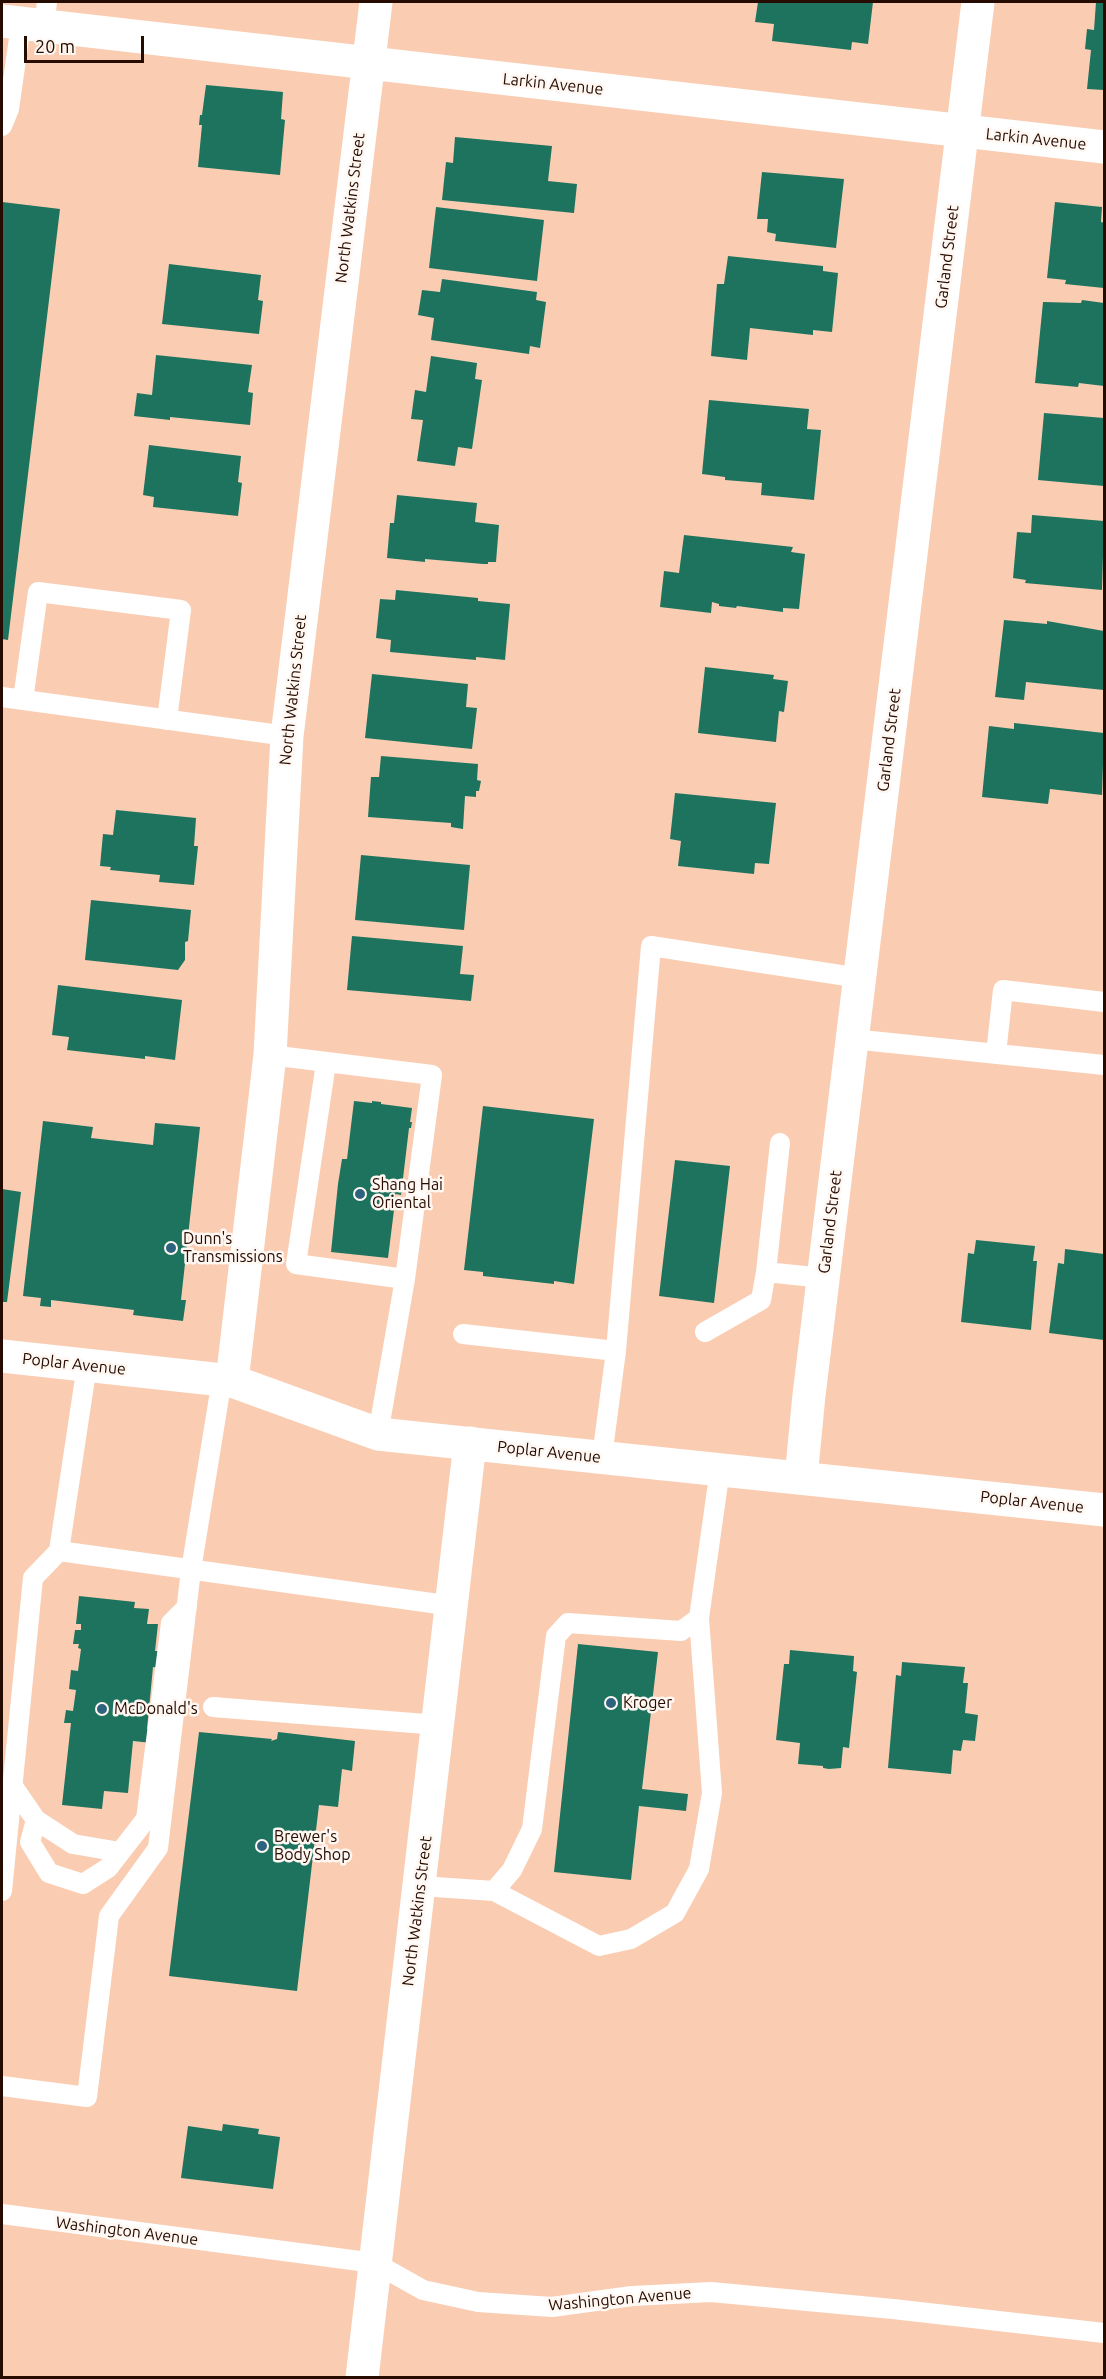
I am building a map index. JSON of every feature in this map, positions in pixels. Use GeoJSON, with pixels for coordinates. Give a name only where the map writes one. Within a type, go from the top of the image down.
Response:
{"type":"FeatureCollection","features":[{"type":"Feature","properties":{"kind":"street","name":"North Watkins Street"},"geometry":{"type":"LineString","coordinates":[[227,1380],[270,1055],[286,736],[376,2]]}},
{"type":"Feature","properties":{"kind":"street","name":"Garland Street"},"geometry":{"type":"LineString","coordinates":[[801,1478],[823,1278],[978,2]]}},
{"type":"Feature","properties":{"kind":"street","name":"Larkin Avenue"},"geometry":{"type":"LineString","coordinates":[[28,18],[368,63],[1104,147]]}},
{"type":"Feature","properties":{"kind":"street","name":"Poplar Avenue"},"geometry":{"type":"LineString","coordinates":[[2,1356],[227,1380],[378,1434],[1104,1510]]}},
{"type":"Feature","properties":{"kind":"street","name":"North Watkins Street"},"geometry":{"type":"LineString","coordinates":[[362,2378],[453,1606],[470,1443]]}},
{"type":"Feature","properties":{"kind":"lane"},"geometry":{"type":"LineString","coordinates":[[2,126],[9,109],[28,18]]}},
{"type":"Feature","properties":{"kind":"lane"},"geometry":{"type":"LineString","coordinates":[[23,700],[39,592],[181,610],[167,720]]}},
{"type":"Feature","properties":{"kind":"lane"},"geometry":{"type":"LineString","coordinates":[[2,697],[286,736]]}},
{"type":"Feature","properties":{"kind":"lane"},"geometry":{"type":"LineString","coordinates":[[602,1457],[616,1351],[651,946],[860,978]]}},
{"type":"Feature","properties":{"kind":"lane"},"geometry":{"type":"LineString","coordinates":[[996,1054],[1003,990],[1104,1002]]}},
{"type":"Feature","properties":{"kind":"lane"},"geometry":{"type":"LineString","coordinates":[[852,1039],[1104,1065]]}},
{"type":"Feature","properties":{"kind":"lane"},"geometry":{"type":"LineString","coordinates":[[270,1055],[432,1075],[405,1279],[378,1434]]}},
{"type":"Feature","properties":{"kind":"lane"},"geometry":{"type":"LineString","coordinates":[[326,1063],[296,1264],[405,1279]]}},
{"type":"Feature","properties":{"kind":"lane"},"geometry":{"type":"LineString","coordinates":[[705,1332],[761,1300],[780,1143]]}},
{"type":"Feature","properties":{"kind":"lane"},"geometry":{"type":"LineString","coordinates":[[766,1272],[823,1278]]}},
{"type":"Feature","properties":{"kind":"lane"},"geometry":{"type":"LineString","coordinates":[[463,1334],[616,1351]]}},
{"type":"Feature","properties":{"kind":"lane"},"geometry":{"type":"LineString","coordinates":[[2,1892],[33,1578],[59,1551],[87,1365]]}},
{"type":"Feature","properties":{"kind":"lane"},"geometry":{"type":"LineString","coordinates":[[2,2086],[87,2097],[109,1916],[158,1848],[191,1570],[227,1380]]}},
{"type":"Feature","properties":{"kind":"lane"},"geometry":{"type":"LineString","coordinates":[[420,1886],[494,1891],[599,1946],[631,1939],[675,1913],[699,1869],[712,1792],[699,1618],[720,1469]]}},
{"type":"Feature","properties":{"kind":"lane"},"geometry":{"type":"LineString","coordinates":[[59,1551],[453,1606]]}},
{"type":"Feature","properties":{"kind":"lane"},"geometry":{"type":"LineString","coordinates":[[36,1820],[30,1842],[49,1873],[83,1884],[108,1868],[146,1819],[171,1623],[187,1607]]}},
{"type":"Feature","properties":{"kind":"lane"},"geometry":{"type":"LineString","coordinates":[[494,1891],[512,1870],[532,1829],[556,1636],[568,1623],[681,1631],[699,1618]]}},
{"type":"Feature","properties":{"kind":"lane"},"geometry":{"type":"LineString","coordinates":[[213,1707],[438,1725]]}},
{"type":"Feature","properties":{"kind":"lane"},"geometry":{"type":"LineString","coordinates":[[12,1785],[36,1820],[73,1844],[120,1852]]}},
{"type":"Feature","properties":{"kind":"lane","name":"Washington Avenue"},"geometry":{"type":"LineString","coordinates":[[2,2214],[375,2263],[423,2289],[478,2302],[552,2307],[632,2295],[711,2292],[893,2309],[1104,2333]]}},
{"type":"Feature","properties":{"kind":"building"},"geometry":{"type":"Polygon","coordinates":[[[758,2],[873,2],[868,44],[852,42],[851,50],[772,41],[774,24],[755,22],[758,2]]]}},
{"type":"Feature","properties":{"kind":"building"},"geometry":{"type":"Polygon","coordinates":[[[1096,2],[1104,2],[1104,90],[1087,89],[1091,50],[1085,49],[1087,29],[1094,30],[1096,2]]]}},
{"type":"Feature","properties":{"kind":"building"},"geometry":{"type":"Polygon","coordinates":[[[206,85],[283,92],[281,119],[285,120],[280,175],[198,167],[202,125],[199,125],[206,85]]]}},
{"type":"Feature","properties":{"kind":"building"},"geometry":{"type":"Polygon","coordinates":[[[455,137],[552,146],[548,181],[577,184],[574,213],[442,200],[446,162],[453,163],[455,137]]]}},
{"type":"Feature","properties":{"kind":"building"},"geometry":{"type":"Polygon","coordinates":[[[762,172],[844,179],[836,248],[775,241],[776,234],[767,232],[768,219],[757,219],[762,172]]]}},
{"type":"Feature","properties":{"kind":"building"},"geometry":{"type":"Polygon","coordinates":[[[2,202],[60,209],[8,640],[2,639],[2,202]]]}},
{"type":"Feature","properties":{"kind":"building"},"geometry":{"type":"Polygon","coordinates":[[[1055,202],[1102,207],[1104,288],[1065,284],[1066,280],[1047,278],[1055,202]]]}},
{"type":"Feature","properties":{"kind":"building"},"geometry":{"type":"Polygon","coordinates":[[[436,207],[544,220],[537,281],[429,268],[436,207]]]}},
{"type":"Feature","properties":{"kind":"building"},"geometry":{"type":"Polygon","coordinates":[[[728,256],[823,266],[823,271],[838,273],[832,332],[813,330],[813,335],[750,328],[747,360],[711,356],[717,284],[724,284],[728,256]]]}},
{"type":"Feature","properties":{"kind":"building"},"geometry":{"type":"Polygon","coordinates":[[[169,264],[261,275],[258,300],[263,301],[259,334],[162,324],[169,264]]]}},
{"type":"Feature","properties":{"kind":"building"},"geometry":{"type":"Polygon","coordinates":[[[442,279],[537,292],[536,300],[546,302],[540,348],[530,346],[529,354],[431,340],[434,318],[418,315],[422,290],[440,292],[442,279]]]}},
{"type":"Feature","properties":{"kind":"building"},"geometry":{"type":"Polygon","coordinates":[[[1082,300],[1104,303],[1104,386],[1079,383],[1078,387],[1035,383],[1043,302],[1081,303],[1082,300]]]}},
{"type":"Feature","properties":{"kind":"building"},"geometry":{"type":"Polygon","coordinates":[[[156,355],[252,365],[248,392],[253,393],[250,425],[134,416],[137,393],[152,395],[156,355]]]}},
{"type":"Feature","properties":{"kind":"building"},"geometry":{"type":"Polygon","coordinates":[[[431,356],[477,363],[475,379],[482,380],[472,449],[458,447],[455,466],[417,461],[423,420],[411,419],[415,390],[426,392],[431,356]]]}},
{"type":"Feature","properties":{"kind":"building"},"geometry":{"type":"Polygon","coordinates":[[[709,400],[809,409],[807,429],[821,430],[814,500],[761,495],[762,483],[725,480],[725,477],[702,474],[709,400]]]}},
{"type":"Feature","properties":{"kind":"building"},"geometry":{"type":"Polygon","coordinates":[[[1044,413],[1104,418],[1104,486],[1038,480],[1044,413]]]}},
{"type":"Feature","properties":{"kind":"building"},"geometry":{"type":"Polygon","coordinates":[[[149,445],[241,456],[238,482],[242,483],[238,516],[153,507],[154,497],[143,495],[149,445]]]}},
{"type":"Feature","properties":{"kind":"building"},"geometry":{"type":"Polygon","coordinates":[[[397,495],[477,503],[475,522],[499,525],[496,562],[483,564],[425,559],[425,562],[387,558],[390,523],[394,523],[397,495]]]}},
{"type":"Feature","properties":{"kind":"building"},"geometry":{"type":"Polygon","coordinates":[[[1032,515],[1104,521],[1102,590],[1025,583],[1026,580],[1013,578],[1017,532],[1031,533],[1032,515]]]}},
{"type":"Feature","properties":{"kind":"building"},"geometry":{"type":"Polygon","coordinates":[[[684,535],[793,547],[791,552],[805,554],[799,609],[783,608],[783,612],[719,606],[712,602],[711,613],[660,607],[664,571],[679,573],[684,535]]]}},
{"type":"Feature","properties":{"kind":"building"},"geometry":{"type":"Polygon","coordinates":[[[396,590],[478,598],[478,601],[510,604],[505,660],[476,657],[476,660],[390,652],[391,640],[376,638],[380,599],[395,600],[396,590]]]}},
{"type":"Feature","properties":{"kind":"building"},"geometry":{"type":"Polygon","coordinates":[[[1004,620],[1047,624],[1047,621],[1104,631],[1104,690],[1026,682],[1024,700],[995,697],[1004,620]]]}},
{"type":"Feature","properties":{"kind":"building"},"geometry":{"type":"Polygon","coordinates":[[[705,667],[774,675],[773,679],[788,681],[784,712],[779,711],[776,742],[698,733],[705,667]]]}},
{"type":"Feature","properties":{"kind":"building"},"geometry":{"type":"Polygon","coordinates":[[[372,674],[468,684],[466,707],[477,708],[472,749],[365,738],[372,674]]]}},
{"type":"Feature","properties":{"kind":"building"},"geometry":{"type":"Polygon","coordinates":[[[1014,723],[1104,733],[1102,795],[1050,789],[1048,804],[982,797],[989,726],[1014,729],[1014,723]]]}},
{"type":"Feature","properties":{"kind":"building"},"geometry":{"type":"Polygon","coordinates":[[[381,756],[478,764],[477,780],[481,781],[479,791],[476,791],[476,797],[465,796],[463,829],[451,827],[451,823],[368,817],[371,777],[379,777],[381,756]]]}},
{"type":"Feature","properties":{"kind":"building"},"geometry":{"type":"Polygon","coordinates":[[[675,793],[776,803],[769,864],[755,863],[754,874],[678,866],[681,841],[670,839],[675,793]]]}},
{"type":"Feature","properties":{"kind":"building"},"geometry":{"type":"Polygon","coordinates":[[[116,810],[196,818],[194,846],[198,846],[194,885],[159,882],[160,875],[110,870],[111,867],[100,866],[103,834],[113,835],[116,810]]]}},
{"type":"Feature","properties":{"kind":"building"},"geometry":{"type":"Polygon","coordinates":[[[361,855],[470,865],[464,930],[355,920],[361,855]]]}},
{"type":"Feature","properties":{"kind":"building"},"geometry":{"type":"Polygon","coordinates":[[[91,900],[191,910],[188,941],[185,942],[185,960],[178,970],[85,960],[91,900]]]}},
{"type":"Feature","properties":{"kind":"building"},"geometry":{"type":"Polygon","coordinates":[[[352,936],[463,946],[460,974],[474,975],[471,1001],[347,990],[352,936]]]}},
{"type":"Feature","properties":{"kind":"building"},"geometry":{"type":"Polygon","coordinates":[[[58,985],[182,1000],[175,1060],[67,1050],[69,1037],[52,1035],[58,985]]]}},
{"type":"Feature","properties":{"kind":"building"},"geometry":{"type":"Polygon","coordinates":[[[354,1101],[381,1102],[381,1104],[412,1108],[401,1195],[396,1194],[388,1258],[331,1252],[338,1184],[342,1159],[347,1159],[354,1101]]]}},
{"type":"Feature","properties":{"kind":"building"},"geometry":{"type":"Polygon","coordinates":[[[483,1106],[594,1119],[574,1284],[483,1276],[483,1272],[464,1270],[483,1106]]]}},
{"type":"Feature","properties":{"kind":"building"},"geometry":{"type":"Polygon","coordinates":[[[43,1121],[93,1127],[91,1138],[153,1145],[155,1123],[200,1127],[181,1300],[186,1300],[183,1321],[133,1315],[134,1310],[51,1300],[51,1307],[40,1306],[41,1298],[23,1296],[43,1121]]]}},
{"type":"Feature","properties":{"kind":"building"},"geometry":{"type":"Polygon","coordinates":[[[675,1160],[730,1166],[714,1303],[659,1296],[675,1160]]]}},
{"type":"Feature","properties":{"kind":"building"},"geometry":{"type":"Polygon","coordinates":[[[2,1189],[21,1192],[7,1302],[2,1302],[2,1189]]]}},
{"type":"Feature","properties":{"kind":"building"},"geometry":{"type":"Polygon","coordinates":[[[976,1240],[1035,1246],[1033,1261],[1037,1261],[1031,1330],[961,1322],[968,1253],[974,1254],[976,1240]]]}},
{"type":"Feature","properties":{"kind":"building"},"geometry":{"type":"Polygon","coordinates":[[[1065,1249],[1104,1254],[1104,1340],[1049,1333],[1058,1263],[1064,1264],[1065,1249]]]}},
{"type":"Feature","properties":{"kind":"building"},"geometry":{"type":"Polygon","coordinates":[[[79,1596],[135,1602],[134,1608],[149,1609],[147,1624],[158,1624],[155,1651],[161,1651],[160,1668],[153,1667],[147,1729],[153,1730],[152,1743],[133,1741],[128,1793],[104,1791],[102,1809],[62,1805],[71,1723],[64,1723],[66,1710],[73,1711],[76,1690],[69,1689],[71,1670],[78,1671],[81,1649],[78,1648],[79,1644],[73,1644],[75,1630],[81,1630],[81,1624],[76,1624],[79,1596]]]}},
{"type":"Feature","properties":{"kind":"building"},"geometry":{"type":"Polygon","coordinates":[[[578,1644],[658,1652],[642,1789],[688,1794],[686,1811],[639,1806],[631,1880],[554,1872],[578,1644]]]}},
{"type":"Feature","properties":{"kind":"building"},"geometry":{"type":"Polygon","coordinates":[[[790,1650],[854,1656],[853,1671],[857,1672],[849,1748],[843,1747],[841,1768],[829,1769],[823,1766],[798,1764],[800,1743],[776,1740],[784,1664],[789,1664],[790,1650]]]}},
{"type":"Feature","properties":{"kind":"building"},"geometry":{"type":"Polygon","coordinates":[[[902,1662],[965,1667],[963,1683],[968,1683],[965,1713],[978,1715],[975,1741],[963,1740],[961,1751],[953,1750],[951,1774],[888,1768],[896,1675],[901,1676],[902,1662]]]}},
{"type":"Feature","properties":{"kind":"building"},"geometry":{"type":"Polygon","coordinates":[[[199,1732],[272,1739],[271,1741],[277,1739],[278,1732],[355,1741],[352,1771],[342,1769],[338,1807],[319,1805],[297,1991],[169,1976],[199,1732]]]}},
{"type":"Feature","properties":{"kind":"building"},"geometry":{"type":"Polygon","coordinates":[[[223,2124],[259,2129],[258,2134],[280,2137],[273,2189],[181,2178],[188,2126],[222,2131],[223,2124]]]}},
{"type":"Feature","properties":{"kind":"place","name":"Shang Hai Oriental"},"geometry":{"type":"Point","coordinates":[360,1194]}},
{"type":"Feature","properties":{"kind":"place","name":"Dunn's Transmissions"},"geometry":{"type":"Point","coordinates":[171,1248]}},
{"type":"Feature","properties":{"kind":"place","name":"Kroger"},"geometry":{"type":"Point","coordinates":[611,1703]}},
{"type":"Feature","properties":{"kind":"place","name":"McDonald's"},"geometry":{"type":"Point","coordinates":[102,1709]}},
{"type":"Feature","properties":{"kind":"place","name":"Brewer's Body Shop"},"geometry":{"type":"Point","coordinates":[262,1846]}}]}
